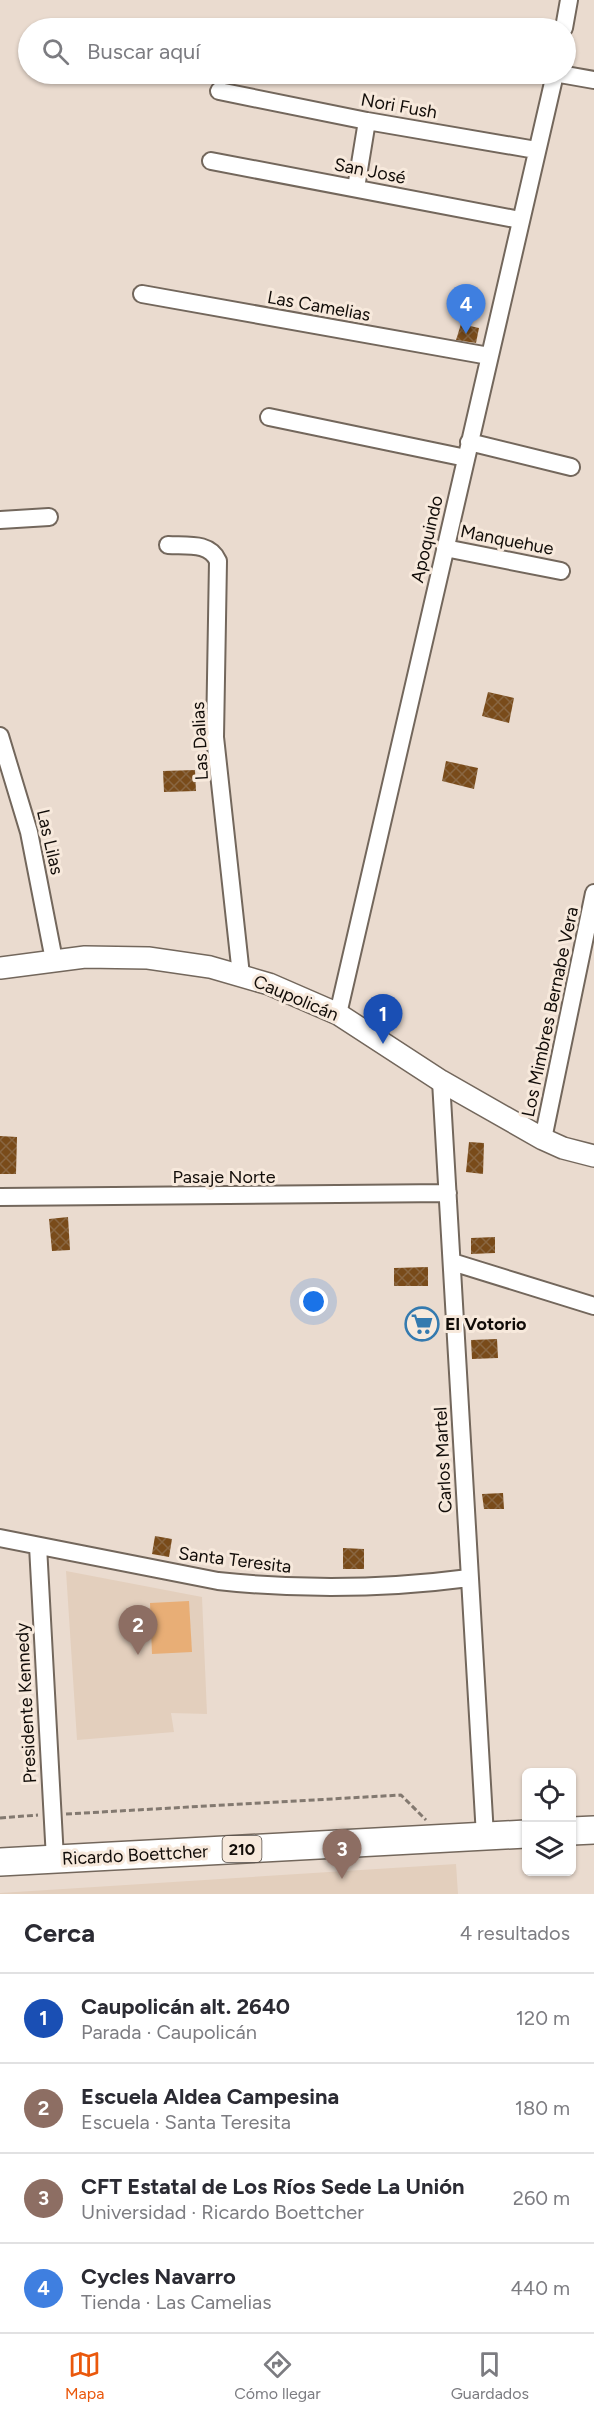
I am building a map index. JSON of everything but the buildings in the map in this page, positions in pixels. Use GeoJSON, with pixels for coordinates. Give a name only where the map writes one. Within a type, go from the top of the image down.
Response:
{"type":"FeatureCollection","features":[{"type":"Feature","properties":{"kind":"main road"},"geometry":{"type":"LineString","coordinates":[[576,1831],[594,1830]]}},
{"type":"Feature","properties":{"kind":"main road","name":"210"},"geometry":{"type":"LineString","coordinates":[[485,1836],[522,1834]]}},
{"type":"Feature","properties":{"kind":"main road","name":"Ricardo Boettcher"},"geometry":{"type":"LineString","coordinates":[[0,1862],[485,1836]]}},
{"type":"Feature","properties":{"kind":"street"},"geometry":{"type":"LineString","coordinates":[[566,18],[569,0]]}},
{"type":"Feature","properties":{"kind":"street"},"geometry":{"type":"LineString","coordinates":[[576,77],[594,80]]}},
{"type":"Feature","properties":{"kind":"street","name":"Apoquindo"},"geometry":{"type":"LineString","coordinates":[[338,1014],[552,84]]}},
{"type":"Feature","properties":{"kind":"street","name":"Nori Fush"},"geometry":{"type":"LineString","coordinates":[[219,91],[367,121],[536,150]]}},
{"type":"Feature","properties":{"kind":"street"},"geometry":{"type":"LineString","coordinates":[[356,188],[367,121]]}},
{"type":"Feature","properties":{"kind":"street","name":"San José"},"geometry":{"type":"LineString","coordinates":[[211,161],[520,220]]}},
{"type":"Feature","properties":{"kind":"street","name":"Las Camelias"},"geometry":{"type":"LineString","coordinates":[[142,294],[489,356]]}},
{"type":"Feature","properties":{"kind":"street"},"geometry":{"type":"LineString","coordinates":[[269,417],[571,467]]}},
{"type":"Feature","properties":{"kind":"street"},"geometry":{"type":"LineString","coordinates":[[0,520],[49,517]]}},
{"type":"Feature","properties":{"kind":"street","name":"Las Dalias"},"geometry":{"type":"LineString","coordinates":[[168,545],[208,548],[215,553],[218,561],[215,737],[241,975]]}},
{"type":"Feature","properties":{"kind":"street","name":"Manquehue"},"geometry":{"type":"LineString","coordinates":[[445,548],[561,571]]}},
{"type":"Feature","properties":{"kind":"street","name":"Las Lilas"},"geometry":{"type":"LineString","coordinates":[[0,735],[29,832],[54,960]]}},
{"type":"Feature","properties":{"kind":"street","name":"Los Mimbres Bernabe Vera"},"geometry":{"type":"LineString","coordinates":[[543,1139],[594,893]]}},
{"type":"Feature","properties":{"kind":"street","name":"Caupolicán"},"geometry":{"type":"LineString","coordinates":[[0,968],[85,957],[148,958],[241,975],[297,994],[338,1014],[441,1081],[543,1139],[563,1148],[594,1156]]}},
{"type":"Feature","properties":{"kind":"street","name":"Carlos Martel"},"geometry":{"type":"LineString","coordinates":[[441,1081],[485,1836]]}},
{"type":"Feature","properties":{"kind":"street","name":"Pasaje Norte"},"geometry":{"type":"LineString","coordinates":[[0,1197],[448,1193]]}},
{"type":"Feature","properties":{"kind":"street"},"geometry":{"type":"LineString","coordinates":[[452,1262],[594,1306]]}},
{"type":"Feature","properties":{"kind":"street","name":"Santa Teresita"},"geometry":{"type":"LineString","coordinates":[[0,1538],[218,1581],[283,1587],[383,1587],[469,1578]]}},
{"type":"Feature","properties":{"kind":"street","name":"Presidente Kennedy"},"geometry":{"type":"LineString","coordinates":[[38,1546],[55,1859]]}},
{"type":"Feature","properties":{"kind":"path"},"geometry":{"type":"LineString","coordinates":[[0,1818],[401,1795],[426,1820]]}},
{"type":"Feature","properties":{"kind":"shaded area"},"geometry":{"type":"Polygon","coordinates":[[[66,1571],[202,1597],[207,1714],[171,1713],[174,1732],[77,1740],[66,1571]]]}},
{"type":"Feature","properties":{"kind":"shaded area"},"geometry":{"type":"Polygon","coordinates":[[[189,1601],[192,1652],[152,1654],[150,1603],[189,1601]]]}},
{"type":"Feature","properties":{"kind":"shaded area"},"geometry":{"type":"Polygon","coordinates":[[[456,1864],[458,1894],[0,1894],[0,1893],[456,1864]]]}},
{"type":"Feature","properties":{"kind":"place","name":"Cycles Navarro"},"geometry":{"type":"Point","coordinates":[466,334]}},
{"type":"Feature","properties":{"kind":"place","name":"Caupolicán alt. 2640"},"geometry":{"type":"Point","coordinates":[383,1044]}},
{"type":"Feature","properties":{"kind":"place","name":"El Votorio"},"geometry":{"type":"Point","coordinates":[422,1324]}},
{"type":"Feature","properties":{"kind":"place","name":"Escuela Aldea Campesina"},"geometry":{"type":"Point","coordinates":[138,1655]}},
{"type":"Feature","properties":{"kind":"place","name":"CFT Estatal de Los Ríos Sede La Unión"},"geometry":{"type":"Point","coordinates":[342,1879]}}]}
